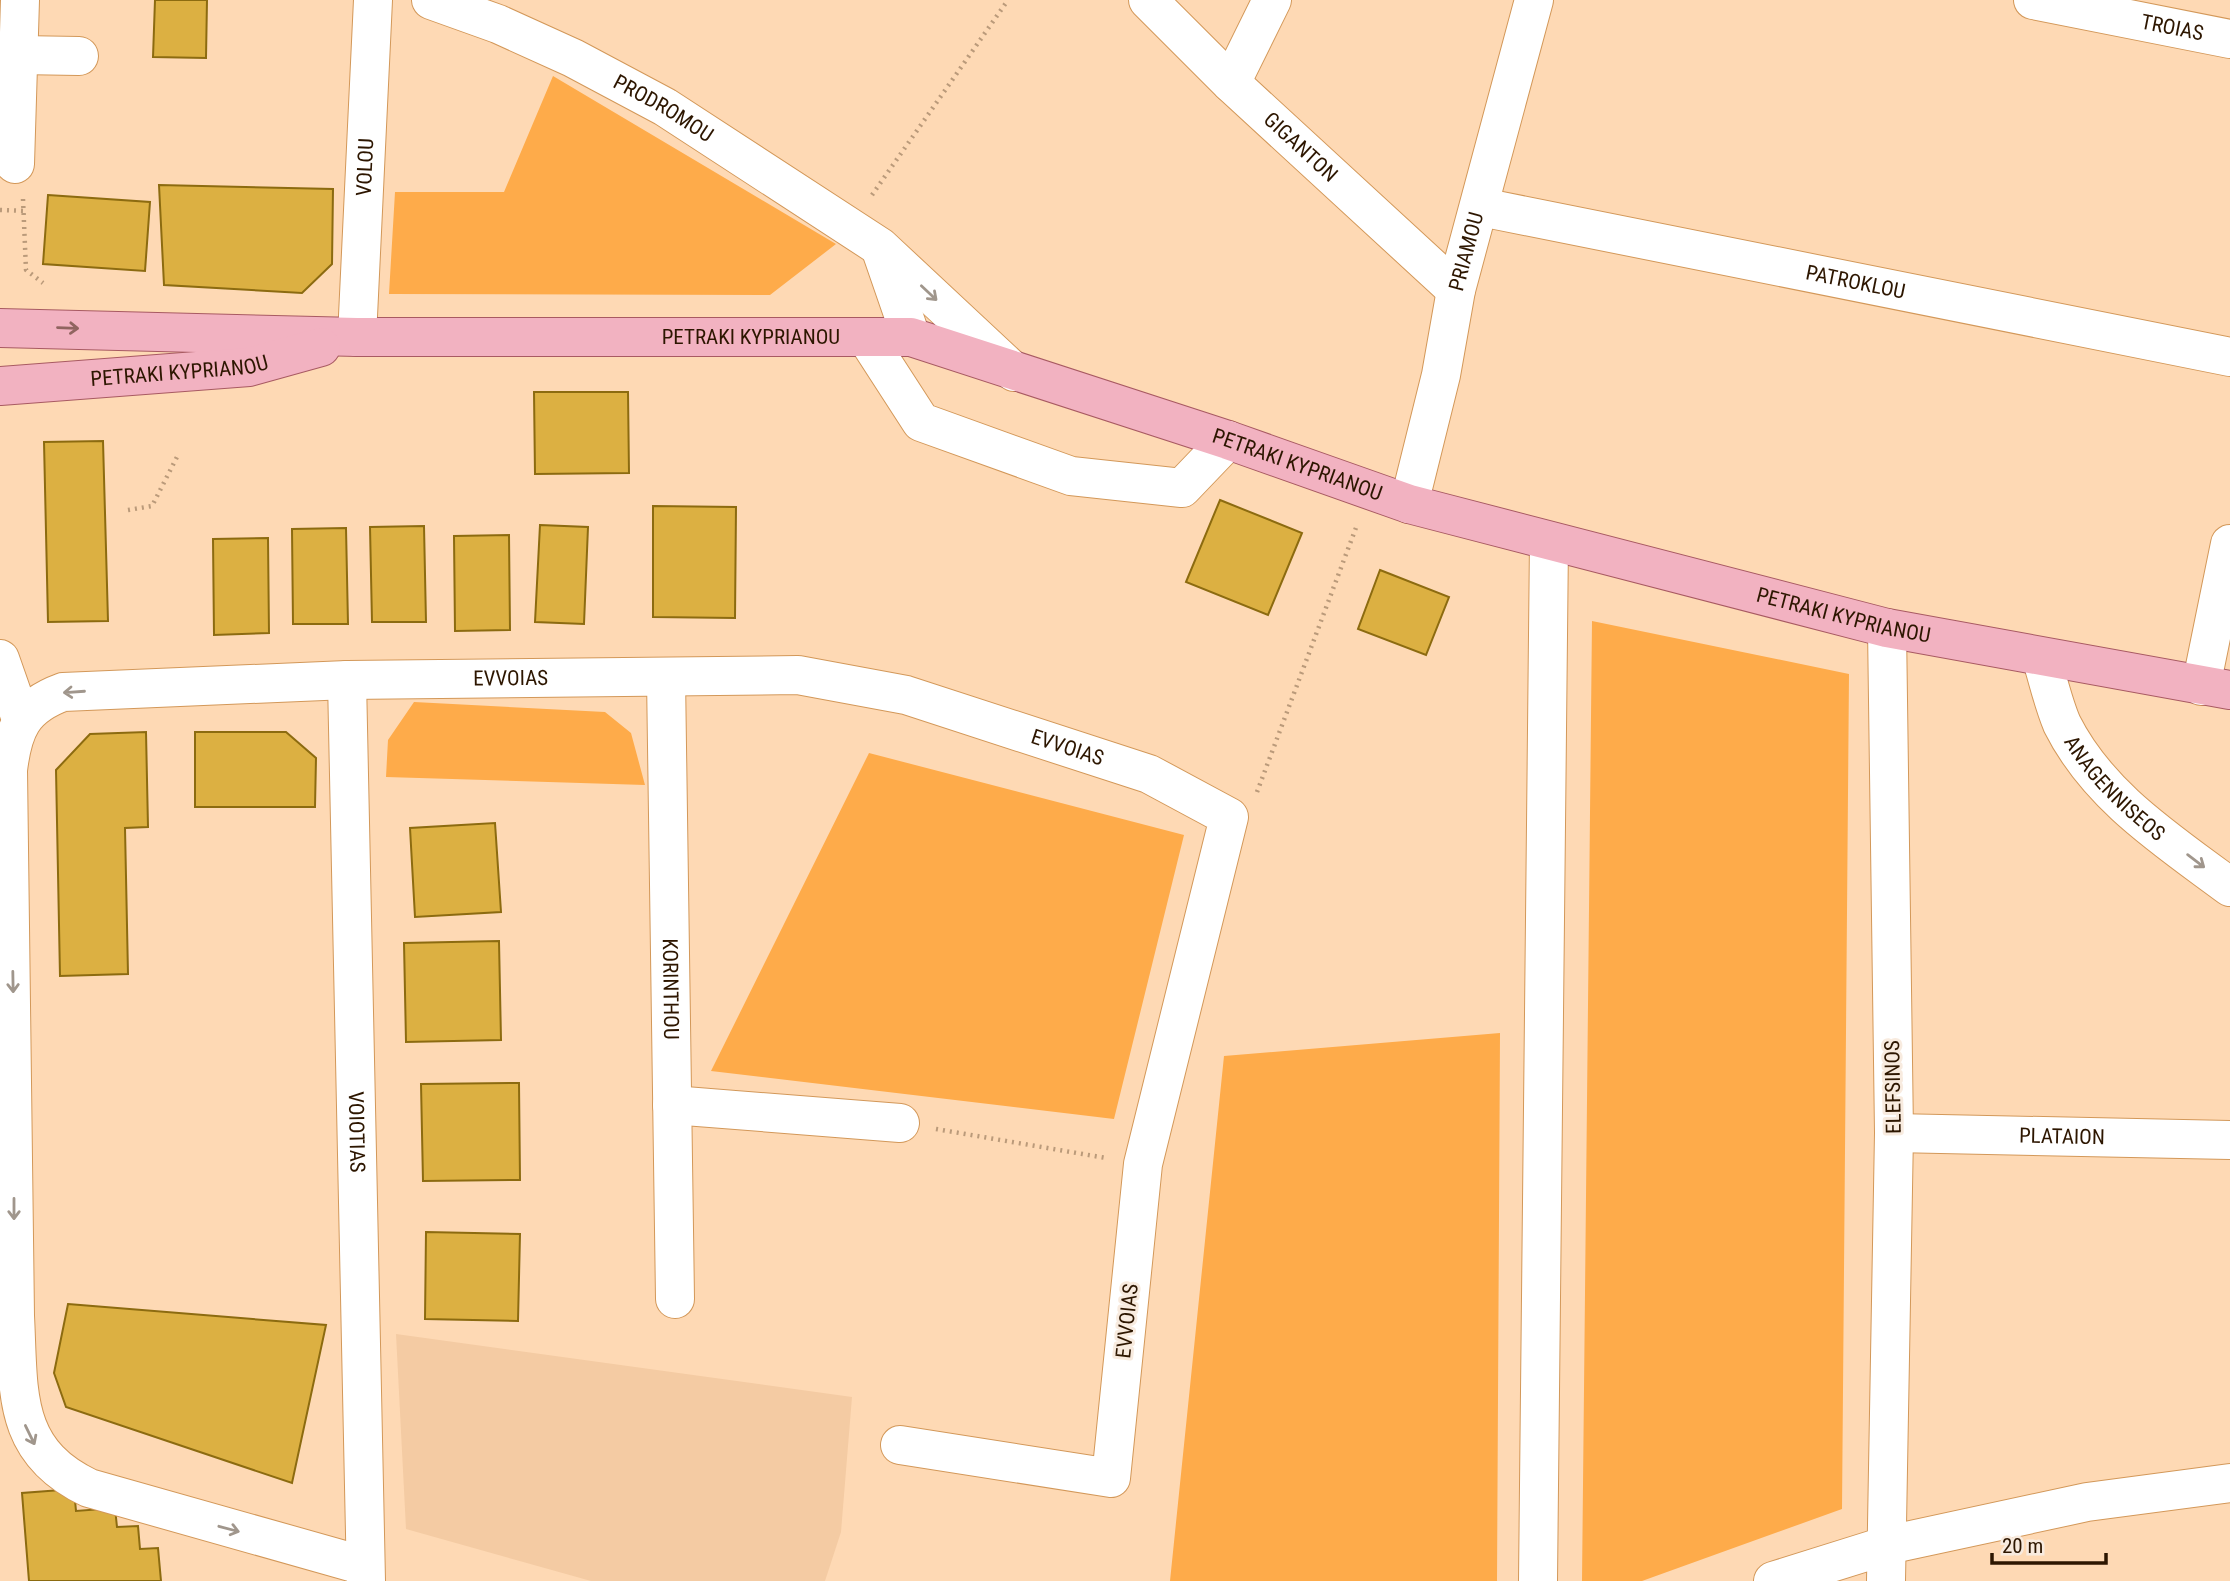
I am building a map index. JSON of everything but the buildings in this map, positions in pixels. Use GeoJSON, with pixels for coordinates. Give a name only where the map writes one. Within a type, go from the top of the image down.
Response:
{"type":"FeatureCollection","features":[{"type":"Feature","properties":{"kind":"main road","name":"PETRAKI KYPRIANOU"},"geometry":{"type":"LineString","coordinates":[[0,327],[357,337],[911,337],[1228,440],[1409,504],[1886,628],[2215,688]]}},
{"type":"Feature","properties":{"kind":"main road","name":"PETRAKI KYPRIANOU"},"geometry":{"type":"LineString","coordinates":[[0,386],[249,367],[357,337]]}},
{"type":"Feature","properties":{"kind":"street"},"geometry":{"type":"LineString","coordinates":[[15,164],[20,0]]}},
{"type":"Feature","properties":{"kind":"street","name":"VOLOU"},"geometry":{"type":"LineString","coordinates":[[357,337],[373,0]]}},
{"type":"Feature","properties":{"kind":"street","name":"PRODROMOU"},"geometry":{"type":"LineString","coordinates":[[431,0],[498,24],[573,58],[665,107],[864,237],[1014,372]]}},
{"type":"Feature","properties":{"kind":"street","name":"GIGANTON"},"geometry":{"type":"LineString","coordinates":[[1148,0],[1231,83],[1457,290]]}},
{"type":"Feature","properties":{"kind":"street"},"geometry":{"type":"LineString","coordinates":[[1231,83],[1272,0]]}},
{"type":"Feature","properties":{"kind":"street","name":"PRIAMOU"},"geometry":{"type":"LineString","coordinates":[[1409,504],[1441,375],[1457,290],[1534,0]]}},
{"type":"Feature","properties":{"kind":"street","name":"TROIAS"},"geometry":{"type":"LineString","coordinates":[[2033,0],[2230,39]]}},
{"type":"Feature","properties":{"kind":"street"},"geometry":{"type":"LineString","coordinates":[[19,55],[79,56]]}},
{"type":"Feature","properties":{"kind":"street","name":"PATROKLOU"},"geometry":{"type":"LineString","coordinates":[[1481,207],[2230,357]]}},
{"type":"Feature","properties":{"kind":"street"},"geometry":{"type":"LineString","coordinates":[[864,237],[911,337]]}},
{"type":"Feature","properties":{"kind":"street"},"geometry":{"type":"LineString","coordinates":[[866,337],[921,422],[1072,476],[1182,488],[1228,440]]}},
{"type":"Feature","properties":{"kind":"street"},"geometry":{"type":"LineString","coordinates":[[1538,1581],[1549,541]]}},
{"type":"Feature","properties":{"kind":"street"},"geometry":{"type":"LineString","coordinates":[[2215,688],[2230,544]]}},
{"type":"Feature","properties":{"kind":"street","name":"ELEFSINOS"},"geometry":{"type":"LineString","coordinates":[[1886,628],[1894,1133],[1887,1563]]}},
{"type":"Feature","properties":{"kind":"street","name":"ANAGENNISEOS"},"geometry":{"type":"LineString","coordinates":[[2041,657],[2062,723],[2092,772],[2132,813],[2230,887]]}},
{"type":"Feature","properties":{"kind":"street"},"geometry":{"type":"LineString","coordinates":[[0,659],[21,719],[14,737],[8,770],[15,1316],[19,1388],[26,1428],[44,1458],[73,1481],[89,1488],[365,1573]]}},
{"type":"Feature","properties":{"kind":"street","name":"EVVOIAS"},"geometry":{"type":"LineString","coordinates":[[21,719],[48,698],[63,692],[347,680],[798,675],[906,695],[1149,774],[1229,817],[1143,1164],[1111,1478],[900,1445]]}},
{"type":"Feature","properties":{"kind":"street","name":"KORINTHOU"},"geometry":{"type":"LineString","coordinates":[[666,677],[675,1299]]}},
{"type":"Feature","properties":{"kind":"street","name":"VOIOTIAS"},"geometry":{"type":"LineString","coordinates":[[347,680],[365,1573]]}},
{"type":"Feature","properties":{"kind":"street"},"geometry":{"type":"LineString","coordinates":[[672,1105],[900,1123]]}},
{"type":"Feature","properties":{"kind":"street","name":"PLATAION"},"geometry":{"type":"LineString","coordinates":[[1894,1133],[2230,1140]]}},
{"type":"Feature","properties":{"kind":"street"},"geometry":{"type":"LineString","coordinates":[[1773,1581],[1887,1563],[2087,1502],[2230,1483]]}},
{"type":"Feature","properties":{"kind":"path"},"geometry":{"type":"LineString","coordinates":[[864,237],[1007,0]]}},
{"type":"Feature","properties":{"kind":"path"},"geometry":{"type":"LineString","coordinates":[[15,164],[26,211],[26,270],[43,283]]}},
{"type":"Feature","properties":{"kind":"path"},"geometry":{"type":"LineString","coordinates":[[0,211],[26,211]]}},
{"type":"Feature","properties":{"kind":"path"},"geometry":{"type":"LineString","coordinates":[[128,510],[152,506],[177,457]]}},
{"type":"Feature","properties":{"kind":"path"},"geometry":{"type":"LineString","coordinates":[[1229,817],[1255,797],[1370,491]]}},
{"type":"Feature","properties":{"kind":"path"},"geometry":{"type":"LineString","coordinates":[[900,1123],[1143,1164]]}},
{"type":"Feature","properties":{"kind":"shaded area"},"geometry":{"type":"Polygon","coordinates":[[[553,76],[836,244],[770,295],[389,294],[395,192],[504,192],[553,76]]]}},
{"type":"Feature","properties":{"kind":"shaded area"},"geometry":{"type":"Polygon","coordinates":[[[1592,621],[1849,674],[1842,1509],[1642,1581],[1582,1581],[1592,621]]]}},
{"type":"Feature","properties":{"kind":"shaded area"},"geometry":{"type":"Polygon","coordinates":[[[414,702],[605,712],[631,733],[645,785],[386,777],[388,740],[414,702]]]}},
{"type":"Feature","properties":{"kind":"shaded area"},"geometry":{"type":"Polygon","coordinates":[[[869,753],[1184,835],[1114,1119],[711,1071],[869,753]]]}},
{"type":"Feature","properties":{"kind":"shaded area"},"geometry":{"type":"Polygon","coordinates":[[[1500,1033],[1497,1581],[1170,1581],[1224,1056],[1500,1033]]]}},
{"type":"Feature","properties":{"kind":"shaded area"},"geometry":{"type":"Polygon","coordinates":[[[396,1334],[852,1397],[841,1532],[825,1581],[591,1581],[406,1529],[396,1334]]]}}]}
